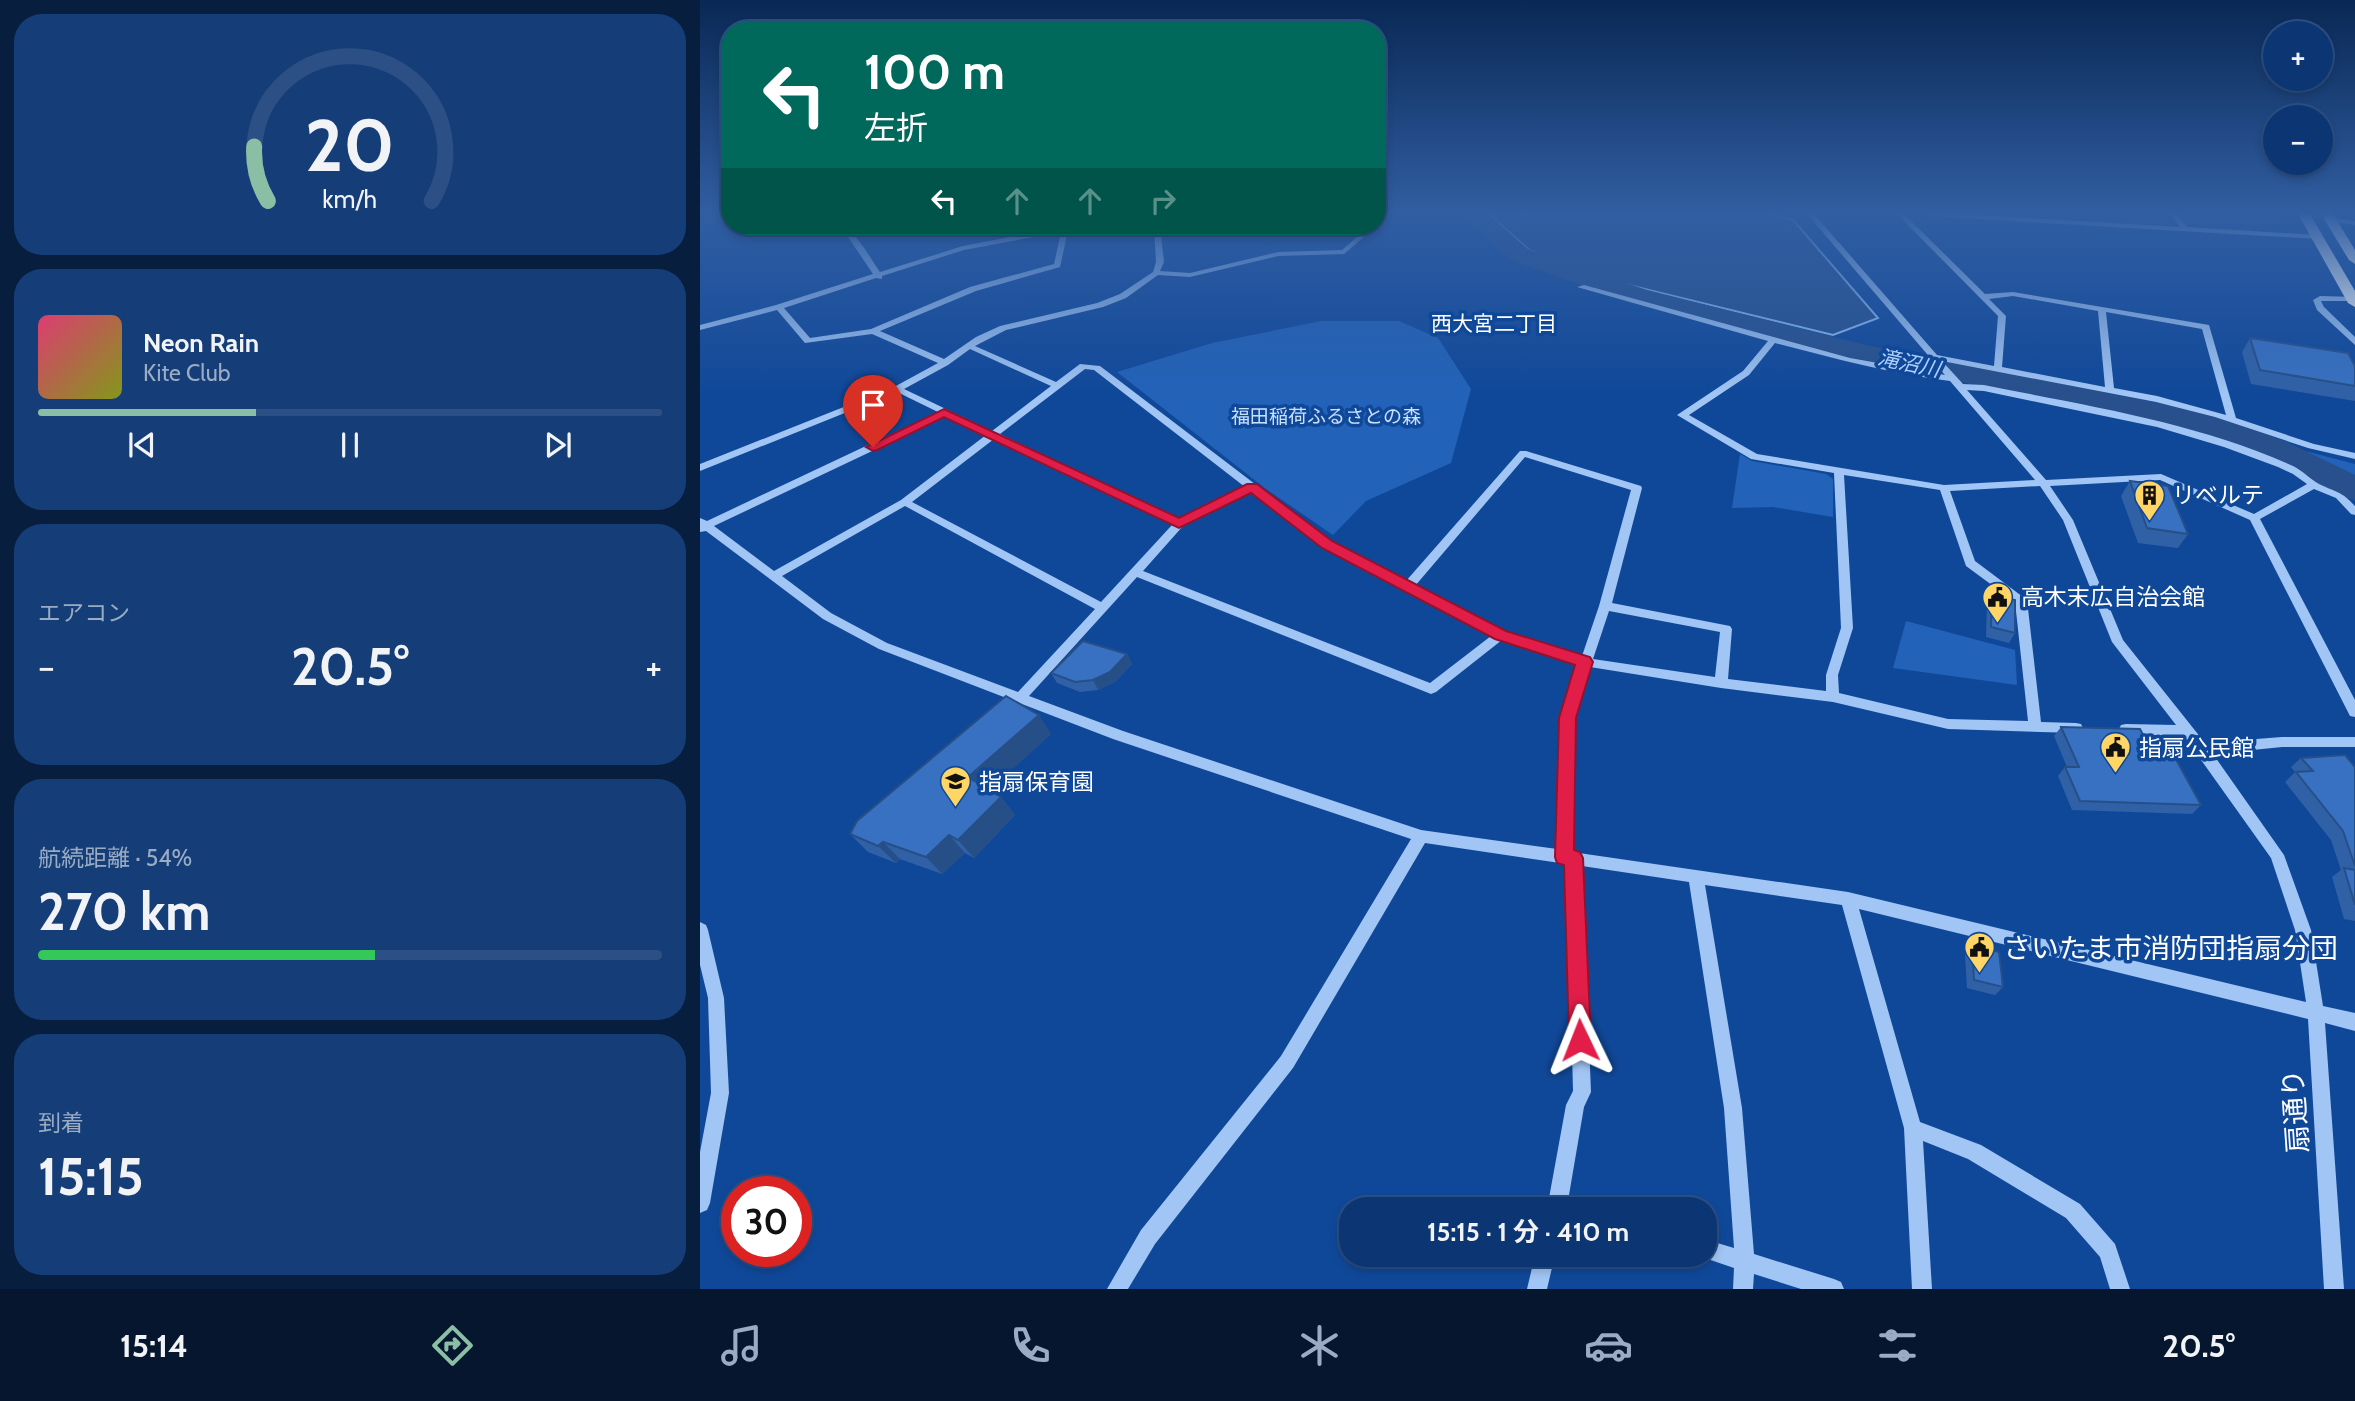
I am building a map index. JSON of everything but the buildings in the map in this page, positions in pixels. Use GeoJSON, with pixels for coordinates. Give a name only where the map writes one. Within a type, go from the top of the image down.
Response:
{"type":"FeatureCollection","features":[{"type":"Feature","properties":{"kind":"highway"},"geometry":{"type":"LineString","coordinates":[[2339,274],[2354,301]]}},
{"type":"Feature","properties":{"kind":"street"},"geometry":{"type":"LineString","coordinates":[[700,328],[886,274]]}},
{"type":"Feature","properties":{"kind":"street"},"geometry":{"type":"LineString","coordinates":[[779,307],[808,341],[873,331],[973,289],[1025,274]]}},
{"type":"Feature","properties":{"kind":"street"},"geometry":{"type":"LineString","coordinates":[[700,468],[897,389],[1003,328],[1100,305],[1123,296],[1154,274]]}},
{"type":"Feature","properties":{"kind":"street"},"geometry":{"type":"LineString","coordinates":[[1176,274],[1194,274]]}},
{"type":"Feature","properties":{"kind":"street"},"geometry":{"type":"LineString","coordinates":[[1862,274],[1954,380]]}},
{"type":"Feature","properties":{"kind":"street"},"geometry":{"type":"LineString","coordinates":[[1960,274],[2002,316],[1998,368]]}},
{"type":"Feature","properties":{"kind":"street"},"geometry":{"type":"LineString","coordinates":[[1581,287],[1875,365],[2185,430],[2278,464],[2307,478],[2313,485],[2340,496],[2355,512]]}},
{"type":"Feature","properties":{"kind":"street"},"geometry":{"type":"LineString","coordinates":[[1983,297],[2013,294],[2206,327],[2232,419]]}},
{"type":"Feature","properties":{"kind":"street"},"geometry":{"type":"LineString","coordinates":[[2354,301],[2317,300],[2320,308],[2355,342]]}},
{"type":"Feature","properties":{"kind":"street"},"geometry":{"type":"LineString","coordinates":[[2102,309],[2110,389]]}},
{"type":"Feature","properties":{"kind":"street"},"geometry":{"type":"LineString","coordinates":[[873,331],[945,363]]}},
{"type":"Feature","properties":{"kind":"street"},"geometry":{"type":"LineString","coordinates":[[1773,340],[1746,373],[1682,415],[1754,457],[1944,488],[2161,477],[2254,518],[2355,712]]}},
{"type":"Feature","properties":{"kind":"street"},"geometry":{"type":"LineString","coordinates":[[970,346],[1058,386]]}},
{"type":"Feature","properties":{"kind":"street"},"geometry":{"type":"LineString","coordinates":[[1936,359],[1998,368],[2167,401],[2232,419],[2311,446],[2355,456]]}},
{"type":"Feature","properties":{"kind":"street"},"geometry":{"type":"LineString","coordinates":[[773,576],[905,502],[1083,366],[1097,368],[1327,545],[1500,635],[1584,662],[1833,697],[1948,724],[2188,731]]}},
{"type":"Feature","properties":{"kind":"street","name":"扇通り"},"geometry":{"type":"LineString","coordinates":[[1954,380],[2044,484],[2068,520],[2118,642],[2202,749],[2277,855],[2303,930],[2316,1012],[2334,1289]]}},
{"type":"Feature","properties":{"kind":"street"},"geometry":{"type":"LineString","coordinates":[[897,389],[1179,524]]}},
{"type":"Feature","properties":{"kind":"street"},"geometry":{"type":"LineString","coordinates":[[944,413],[702,526],[827,616],[857,634],[1118,735],[1421,836],[1848,899],[2355,1022]]}},
{"type":"Feature","properties":{"kind":"street"},"geometry":{"type":"LineString","coordinates":[[1409,586],[1523,453],[1637,488],[1605,606],[1567,718],[1569,857],[1582,1092],[1575,1105],[1558,1197]]}},
{"type":"Feature","properties":{"kind":"street"},"geometry":{"type":"LineString","coordinates":[[1833,697],[1832,675],[1847,628],[1839,471]]}},
{"type":"Feature","properties":{"kind":"street"},"geometry":{"type":"LineString","coordinates":[[2254,518],[2313,485]]}},
{"type":"Feature","properties":{"kind":"street"},"geometry":{"type":"LineString","coordinates":[[1020,698],[1179,524],[1252,487]]}},
{"type":"Feature","properties":{"kind":"street"},"geometry":{"type":"LineString","coordinates":[[1944,488],[1970,563],[2021,600],[2035,727]]}},
{"type":"Feature","properties":{"kind":"street"},"geometry":{"type":"LineString","coordinates":[[905,502],[1103,608]]}},
{"type":"Feature","properties":{"kind":"street"},"geometry":{"type":"LineString","coordinates":[[1135,572],[1431,689],[1500,635]]}},
{"type":"Feature","properties":{"kind":"street"},"geometry":{"type":"LineString","coordinates":[[1605,606],[1726,629],[1721,683]]}},
{"type":"Feature","properties":{"kind":"street"},"geometry":{"type":"LineString","coordinates":[[2202,749],[2282,742],[2355,742]]}},
{"type":"Feature","properties":{"kind":"street"},"geometry":{"type":"LineString","coordinates":[[1117,1289],[1148,1237],[1287,1062],[1421,836]]}},
{"type":"Feature","properties":{"kind":"street"},"geometry":{"type":"LineString","coordinates":[[1696,876],[1732,1108],[1745,1262],[1743,1289]]}},
{"type":"Feature","properties":{"kind":"street"},"geometry":{"type":"LineString","coordinates":[[1848,899],[1913,1128],[1922,1289]]}},
{"type":"Feature","properties":{"kind":"street"},"geometry":{"type":"LineString","coordinates":[[700,930],[716,998],[720,1093],[700,1203]]}},
{"type":"Feature","properties":{"kind":"street"},"geometry":{"type":"LineString","coordinates":[[1913,1128],[1975,1152],[2073,1211],[2108,1251],[2120,1289]]}},
{"type":"Feature","properties":{"kind":"street"},"geometry":{"type":"LineString","coordinates":[[1717,1253],[1834,1289]]}},
{"type":"Feature","properties":{"kind":"street"},"geometry":{"type":"LineString","coordinates":[[1537,1289],[1542,1267]]}},
{"type":"Feature","properties":{"kind":"green space","name":"福田稲荷ふるさとの森"},"geometry":{"type":"Polygon","coordinates":[[[1321,321],[1399,321],[1438,338],[1471,389],[1451,463],[1366,501],[1333,535],[1266,489],[1117,372],[1212,343],[1321,321]]]}},
{"type":"Feature","properties":{"kind":"green space"},"geometry":{"type":"Polygon","coordinates":[[[2286,446],[2355,464],[2355,481],[2286,446]]]}},
{"type":"Feature","properties":{"kind":"green space"},"geometry":{"type":"Polygon","coordinates":[[[1740,454],[1752,461],[1826,474],[1833,479],[1833,517],[1773,507],[1732,508],[1740,454]]]}},
{"type":"Feature","properties":{"kind":"green space"},"geometry":{"type":"Polygon","coordinates":[[[1906,621],[2015,650],[2017,685],[1893,668],[1906,621]]]}},
{"type":"Feature","properties":{"kind":"shaded area"},"geometry":{"type":"Polygon","coordinates":[[[1588,274],[1840,274],[1878,318],[1833,335],[1588,274]]]}},
{"type":"Feature","properties":{"kind":"waterway","name":"滝沼川"},"geometry":{"type":"LineString","coordinates":[[1576,274],[1637,296],[1866,354],[2163,413],[2212,426],[2273,448],[2355,489]]}},
{"type":"Feature","properties":{"kind":"place","name":"リベルテ"},"geometry":{"type":"Point","coordinates":[2149,522]}},
{"type":"Feature","properties":{"kind":"place","name":"高木末広自治会館"},"geometry":{"type":"Point","coordinates":[1998,624]}},
{"type":"Feature","properties":{"kind":"place","name":"指扇公民館"},"geometry":{"type":"Point","coordinates":[2116,775]}},
{"type":"Feature","properties":{"kind":"place","name":"指扇保育園"},"geometry":{"type":"Point","coordinates":[956,809]}},
{"type":"Feature","properties":{"kind":"place","name":"さいたま市消防団指扇分団"},"geometry":{"type":"Point","coordinates":[1980,975]}},
{"type":"Feature","properties":{"kind":"district","name":"西大宮二丁目"},"geometry":{"type":"Point","coordinates":[1494,323]}},
{"type":"Feature","properties":{"kind":"route"},"geometry":{"type":"LineString","coordinates":[[873,447],[944,413],[1179,524],[1252,487],[1327,545],[1500,635],[1584,662],[1567,718],[1564,857],[1574,858],[1580,1040]]}}]}
